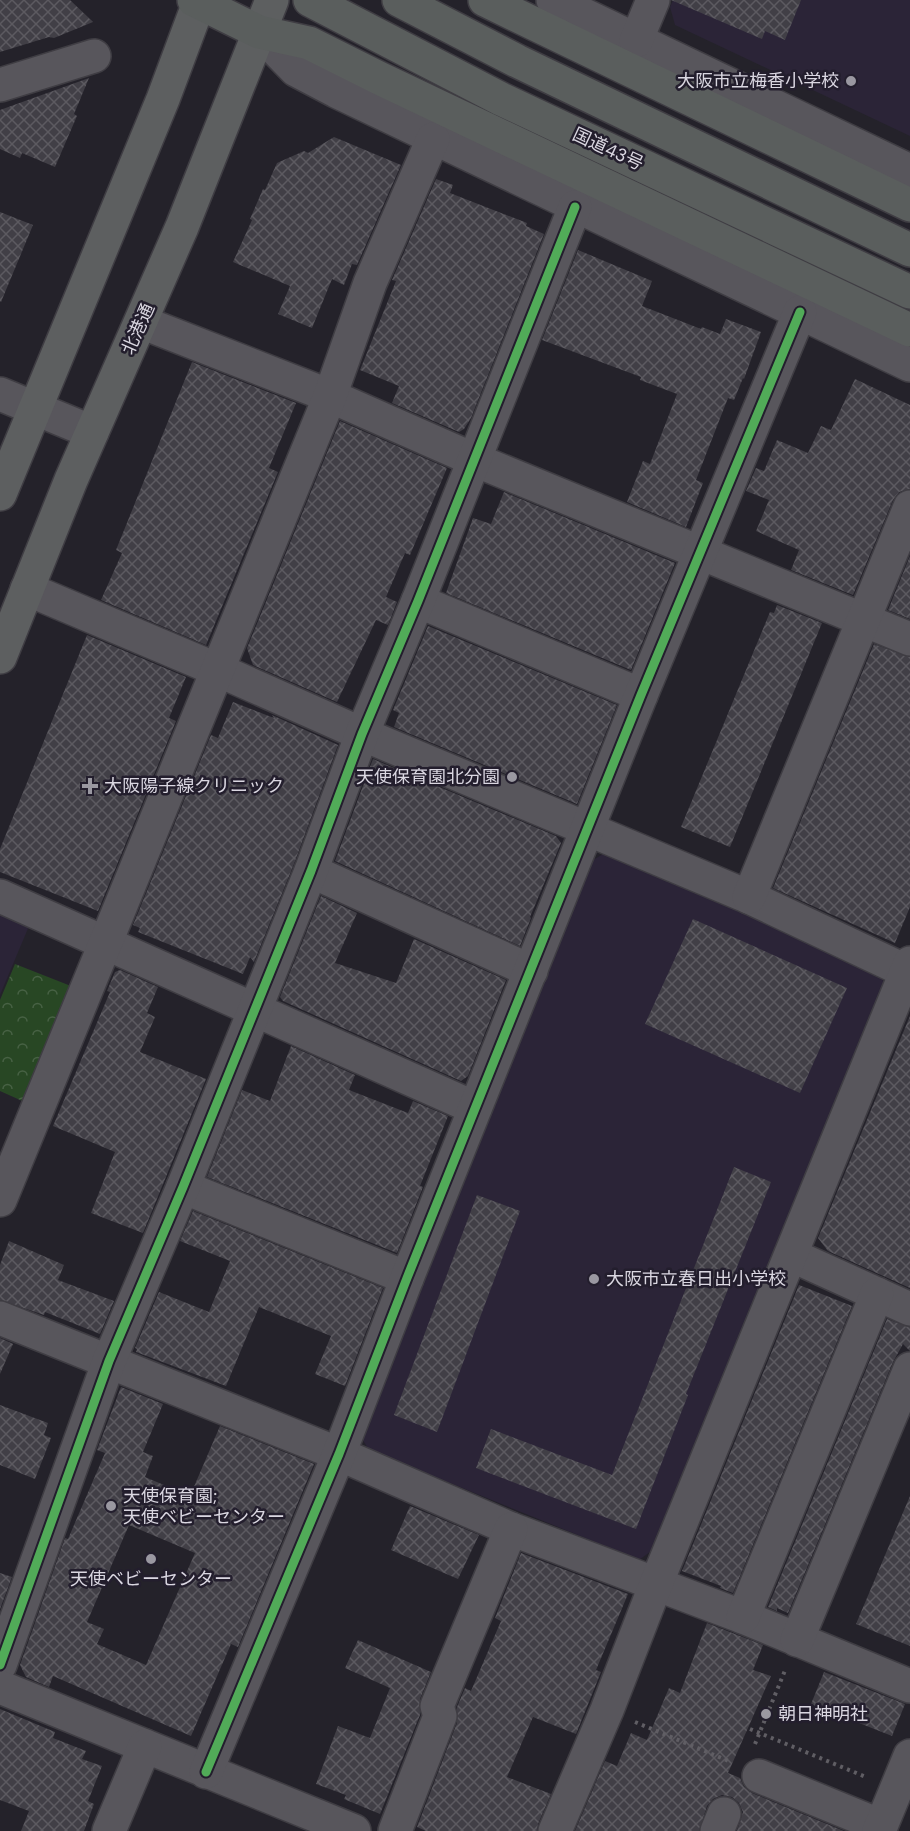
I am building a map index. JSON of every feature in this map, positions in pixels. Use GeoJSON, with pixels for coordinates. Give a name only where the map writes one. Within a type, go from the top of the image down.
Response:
{"type":"FeatureCollection","features":[{"type":"Feature","properties":{"kind":"highway","name":"国道43号"},"geometry":{"type":"LineString","coordinates":[[310,0],[501,99],[910,292]]}},
{"type":"Feature","properties":{"kind":"highway"},"geometry":{"type":"LineString","coordinates":[[399,0],[518,61],[910,250]]}},
{"type":"Feature","properties":{"kind":"highway"},"geometry":{"type":"LineString","coordinates":[[484,0],[910,205]]}},
{"type":"Feature","properties":{"kind":"highway"},"geometry":{"type":"LineString","coordinates":[[198,1],[259,32],[309,43],[910,330]]}},
{"type":"Feature","properties":{"kind":"main road","name":"北港通"},"geometry":{"type":"LineString","coordinates":[[0,657],[92,432],[182,227],[272,0]]}},
{"type":"Feature","properties":{"kind":"main road"},"geometry":{"type":"LineString","coordinates":[[0,494],[163,99],[198,1]]}},
{"type":"Feature","properties":{"kind":"street"},"geometry":{"type":"LineString","coordinates":[[553,0],[910,171]]}},
{"type":"Feature","properties":{"kind":"street"},"geometry":{"type":"LineString","coordinates":[[636,41],[653,0]]}},
{"type":"Feature","properties":{"kind":"street"},"geometry":{"type":"LineString","coordinates":[[259,32],[296,70],[433,139],[910,365]]}},
{"type":"Feature","properties":{"kind":"street"},"geometry":{"type":"LineString","coordinates":[[0,85],[94,56]]}},
{"type":"Feature","properties":{"kind":"street"},"geometry":{"type":"LineString","coordinates":[[0,1200],[330,396],[370,283],[433,139]]}},
{"type":"Feature","properties":{"kind":"street"},"geometry":{"type":"LineString","coordinates":[[0,1665],[109,1361],[183,1187],[311,871],[362,734],[475,460],[575,207]]}},
{"type":"Feature","properties":{"kind":"street"},"geometry":{"type":"LineString","coordinates":[[206,1773],[339,1454],[407,1278],[699,553],[800,312]]}},
{"type":"Feature","properties":{"kind":"street"},"geometry":{"type":"LineString","coordinates":[[141,322],[330,396],[475,460],[910,639]]}},
{"type":"Feature","properties":{"kind":"street"},"geometry":{"type":"LineString","coordinates":[[0,394],[92,432]]}},
{"type":"Feature","properties":{"kind":"street"},"geometry":{"type":"LineString","coordinates":[[749,897],[910,507]]}},
{"type":"Feature","properties":{"kind":"street"},"geometry":{"type":"LineString","coordinates":[[27,590],[749,897],[909,969],[656,1584],[607,1710],[555,1831]]}},
{"type":"Feature","properties":{"kind":"street"},"geometry":{"type":"LineString","coordinates":[[418,601],[642,695]]}},
{"type":"Feature","properties":{"kind":"street"},"geometry":{"type":"LineString","coordinates":[[311,871],[531,970]]}},
{"type":"Feature","properties":{"kind":"street"},"geometry":{"type":"LineString","coordinates":[[0,896],[475,1108]]}},
{"type":"Feature","properties":{"kind":"street"},"geometry":{"type":"LineString","coordinates":[[183,1187],[407,1278]]}},
{"type":"Feature","properties":{"kind":"street"},"geometry":{"type":"LineString","coordinates":[[791,1255],[910,1309]]}},
{"type":"Feature","properties":{"kind":"street"},"geometry":{"type":"LineString","coordinates":[[743,1617],[877,1294]]}},
{"type":"Feature","properties":{"kind":"street"},"geometry":{"type":"LineString","coordinates":[[0,1318],[339,1454],[511,1529],[743,1617],[910,1686]]}},
{"type":"Feature","properties":{"kind":"street"},"geometry":{"type":"LineString","coordinates":[[797,1640],[910,1369]]}},
{"type":"Feature","properties":{"kind":"street"},"geometry":{"type":"LineString","coordinates":[[395,1831],[440,1716],[438,1706],[511,1529]]}},
{"type":"Feature","properties":{"kind":"street"},"geometry":{"type":"LineString","coordinates":[[0,1687],[206,1773],[294,1820],[354,1831]]}},
{"type":"Feature","properties":{"kind":"street"},"geometry":{"type":"LineString","coordinates":[[109,1831],[145,1746]]}},
{"type":"Feature","properties":{"kind":"street"},"geometry":{"type":"LineString","coordinates":[[749,1763],[880,1828],[910,1755]]}},
{"type":"Feature","properties":{"kind":"path"},"geometry":{"type":"LineString","coordinates":[[607,1710],[749,1763],[797,1640]]}},
{"type":"Feature","properties":{"kind":"path"},"geometry":{"type":"LineString","coordinates":[[750,1729],[897,1790]]}},
{"type":"Feature","properties":{"kind":"shaded area","name":"大阪市立梅香小学校"},"geometry":{"type":"Polygon","coordinates":[[[673,0],[910,0],[910,136],[675,25],[670,7],[673,0]]]}},
{"type":"Feature","properties":{"kind":"shaded area","name":"大阪市立春日出小学校"},"geometry":{"type":"Polygon","coordinates":[[[607,852],[875,971],[885,983],[654,1549],[639,1560],[369,1450],[361,1437],[591,861],[607,852]]]}},
{"type":"Feature","properties":{"kind":"shaded area"},"geometry":{"type":"Polygon","coordinates":[[[0,906],[32,919],[0,995],[0,906]]]}},
{"type":"Feature","properties":{"kind":"green space"},"geometry":{"type":"Polygon","coordinates":[[[15,964],[76,988],[29,1104],[0,1091],[0,1000],[15,964]]]}},
{"type":"Feature","properties":{"kind":"building"},"geometry":{"type":"Polygon","coordinates":[[[0,0],[70,0],[93,22],[54,38],[49,37],[0,52],[0,0]]]}},
{"type":"Feature","properties":{"kind":"building"},"geometry":{"type":"Polygon","coordinates":[[[671,0],[801,0],[785,40],[765,31],[762,39],[671,0]]]}},
{"type":"Feature","properties":{"kind":"building"},"geometry":{"type":"Polygon","coordinates":[[[89,78],[74,114],[77,116],[55,167],[22,153],[20,158],[0,149],[0,110],[89,78]]]}},
{"type":"Feature","properties":{"kind":"building"},"geometry":{"type":"Polygon","coordinates":[[[334,137],[401,165],[357,265],[352,264],[344,285],[332,279],[312,328],[278,314],[290,286],[233,262],[263,189],[265,190],[277,163],[304,151],[308,153],[334,137]]]}},
{"type":"Feature","properties":{"kind":"building"},"geometry":{"type":"Polygon","coordinates":[[[436,179],[453,185],[450,193],[527,223],[526,226],[544,234],[471,418],[464,429],[459,432],[392,403],[399,386],[360,370],[396,281],[392,280],[436,179]]]}},
{"type":"Feature","properties":{"kind":"building"},"geometry":{"type":"Polygon","coordinates":[[[0,212],[33,225],[1,302],[0,301],[0,212]]]}},
{"type":"Feature","properties":{"kind":"building"},"geometry":{"type":"Polygon","coordinates":[[[578,250],[652,281],[642,306],[720,334],[726,319],[761,332],[734,400],[728,398],[696,480],[703,483],[686,527],[627,502],[643,461],[650,464],[677,394],[640,380],[641,377],[542,340],[578,250]]]}},
{"type":"Feature","properties":{"kind":"building"},"geometry":{"type":"Polygon","coordinates":[[[192,362],[296,403],[269,468],[278,472],[206,645],[101,600],[122,553],[116,550],[192,362]]]}},
{"type":"Feature","properties":{"kind":"building"},"geometry":{"type":"Polygon","coordinates":[[[855,379],[910,405],[910,489],[899,492],[893,500],[853,595],[791,570],[799,550],[756,531],[769,500],[746,491],[756,468],[764,471],[777,440],[808,453],[821,426],[831,430],[855,379]]]}},
{"type":"Feature","properties":{"kind":"building"},"geometry":{"type":"Polygon","coordinates":[[[340,421],[447,468],[410,555],[405,553],[386,597],[397,602],[388,625],[376,620],[337,702],[253,665],[247,648],[340,421]]]}},
{"type":"Feature","properties":{"kind":"building"},"geometry":{"type":"Polygon","coordinates":[[[504,492],[675,563],[631,670],[446,593],[473,518],[491,524],[504,492]]]}},
{"type":"Feature","properties":{"kind":"building"},"geometry":{"type":"Polygon","coordinates":[[[910,556],[910,619],[888,610],[910,556]]]}},
{"type":"Feature","properties":{"kind":"building"},"geometry":{"type":"Polygon","coordinates":[[[777,605],[822,623],[730,847],[681,827],[770,612],[774,613],[777,605]]]}},
{"type":"Feature","properties":{"kind":"building"},"geometry":{"type":"Polygon","coordinates":[[[428,626],[617,705],[577,804],[394,727],[399,713],[393,710],[428,626]]]}},
{"type":"Feature","properties":{"kind":"building","name":"大阪陽子線クリニック"},"geometry":{"type":"Polygon","coordinates":[[[87,635],[186,677],[169,718],[176,721],[98,911],[0,872],[0,849],[87,635]]]}},
{"type":"Feature","properties":{"kind":"building"},"geometry":{"type":"Polygon","coordinates":[[[874,644],[910,657],[910,907],[895,943],[773,888],[874,644]]]}},
{"type":"Feature","properties":{"kind":"building"},"geometry":{"type":"Polygon","coordinates":[[[233,702],[274,718],[272,715],[338,745],[294,864],[254,962],[250,957],[243,974],[138,932],[140,928],[133,925],[211,735],[218,738],[233,702]]]}},
{"type":"Feature","properties":{"kind":"building"},"geometry":{"type":"Polygon","coordinates":[[[373,759],[556,836],[561,843],[520,946],[335,861],[373,759]]]}},
{"type":"Feature","properties":{"kind":"building"},"geometry":{"type":"Polygon","coordinates":[[[321,896],[357,913],[335,963],[396,983],[414,939],[506,980],[468,1076],[461,1081],[283,1001],[280,997],[321,896]]]}},
{"type":"Feature","properties":{"kind":"building"},"geometry":{"type":"Polygon","coordinates":[[[693,919],[847,988],[800,1093],[645,1024],[693,919]]]}},
{"type":"Feature","properties":{"kind":"building"},"geometry":{"type":"Polygon","coordinates":[[[120,970],[158,987],[147,1013],[155,1017],[140,1052],[206,1079],[143,1233],[91,1213],[115,1152],[53,1126],[110,992],[107,991],[115,972],[120,970]]]}},
{"type":"Feature","properties":{"kind":"building"},"geometry":{"type":"Polygon","coordinates":[[[910,1016],[910,1288],[828,1251],[818,1238],[910,1016]]]}},
{"type":"Feature","properties":{"kind":"building"},"geometry":{"type":"Polygon","coordinates":[[[291,1046],[355,1075],[349,1090],[408,1113],[413,1101],[448,1116],[420,1186],[423,1187],[397,1253],[207,1177],[242,1090],[270,1101],[291,1046]]]}},
{"type":"Feature","properties":{"kind":"building"},"geometry":{"type":"Polygon","coordinates":[[[734,1167],[771,1182],[686,1394],[688,1395],[636,1529],[476,1468],[491,1429],[612,1475],[734,1167]]]}},
{"type":"Feature","properties":{"kind":"building"},"geometry":{"type":"Polygon","coordinates":[[[477,1195],[520,1211],[437,1432],[394,1415],[477,1195]]]}},
{"type":"Feature","properties":{"kind":"building"},"geometry":{"type":"Polygon","coordinates":[[[193,1211],[383,1288],[345,1386],[315,1374],[331,1336],[259,1307],[226,1386],[136,1352],[135,1348],[159,1292],[209,1312],[230,1261],[180,1241],[193,1211]]]}},
{"type":"Feature","properties":{"kind":"building"},"geometry":{"type":"Polygon","coordinates":[[[9,1241],[64,1265],[58,1280],[114,1301],[100,1334],[45,1312],[44,1315],[0,1300],[0,1265],[9,1241]]]}},
{"type":"Feature","properties":{"kind":"building"},"geometry":{"type":"Polygon","coordinates":[[[799,1285],[852,1306],[733,1593],[682,1571],[799,1285]]]}},
{"type":"Feature","properties":{"kind":"building"},"geometry":{"type":"Polygon","coordinates":[[[887,1319],[910,1327],[910,1351],[903,1344],[893,1362],[788,1613],[777,1608],[777,1611],[768,1607],[887,1319]]]}},
{"type":"Feature","properties":{"kind":"building"},"geometry":{"type":"Polygon","coordinates":[[[0,1338],[13,1344],[0,1374],[0,1338]]]}},
{"type":"Feature","properties":{"kind":"building"},"geometry":{"type":"Polygon","coordinates":[[[121,1387],[163,1404],[143,1452],[153,1456],[145,1477],[190,1496],[220,1426],[314,1464],[238,1647],[231,1644],[191,1736],[53,1676],[49,1687],[26,1677],[20,1665],[65,1538],[68,1539],[105,1453],[97,1450],[121,1387]],[[129,1525],[87,1622],[104,1629],[97,1644],[146,1665],[195,1553],[129,1525]]]}},
{"type":"Feature","properties":{"kind":"building"},"geometry":{"type":"Polygon","coordinates":[[[0,1405],[48,1423],[44,1435],[51,1438],[35,1479],[0,1465],[0,1405]]]}},
{"type":"Feature","properties":{"kind":"building"},"geometry":{"type":"Polygon","coordinates":[[[910,1496],[910,1646],[856,1624],[910,1496]]]}},
{"type":"Feature","properties":{"kind":"building"},"geometry":{"type":"Polygon","coordinates":[[[410,1506],[479,1535],[458,1579],[391,1550],[410,1506]]]}},
{"type":"Feature","properties":{"kind":"building"},"geometry":{"type":"Polygon","coordinates":[[[521,1553],[628,1594],[596,1670],[601,1672],[576,1734],[533,1717],[507,1777],[551,1794],[537,1831],[426,1831],[417,1827],[457,1723],[457,1707],[465,1688],[471,1691],[501,1621],[495,1618],[521,1553]]]}},
{"type":"Feature","properties":{"kind":"building"},"geometry":{"type":"Polygon","coordinates":[[[0,1573],[12,1577],[0,1609],[0,1573]]]}},
{"type":"Feature","properties":{"kind":"building"},"geometry":{"type":"Polygon","coordinates":[[[707,1623],[763,1645],[753,1670],[771,1676],[728,1773],[740,1778],[744,1787],[752,1793],[844,1831],[737,1831],[743,1812],[739,1803],[732,1797],[722,1795],[713,1799],[707,1806],[699,1831],[575,1831],[605,1761],[617,1766],[631,1733],[647,1740],[669,1688],[680,1693],[707,1623]]]}},
{"type":"Feature","properties":{"kind":"building"},"geometry":{"type":"Polygon","coordinates":[[[358,1640],[431,1672],[420,1699],[420,1715],[380,1814],[344,1799],[346,1795],[316,1784],[338,1726],[370,1738],[390,1688],[345,1668],[358,1640]]]}},
{"type":"Feature","properties":{"kind":"building"},"geometry":{"type":"Polygon","coordinates":[[[824,1672],[905,1704],[892,1736],[811,1704],[824,1672]]]}},
{"type":"Feature","properties":{"kind":"building"},"geometry":{"type":"Polygon","coordinates":[[[0,1709],[55,1732],[53,1738],[86,1751],[82,1759],[102,1766],[88,1801],[94,1804],[84,1831],[21,1831],[29,1811],[0,1800],[0,1709]]]}},
{"type":"Feature","properties":{"kind":"cycle path"},"geometry":{"type":"LineString","coordinates":[[0,1665],[109,1361],[183,1187],[311,871],[362,734],[418,601],[575,207]]}},
{"type":"Feature","properties":{"kind":"cycle path"},"geometry":{"type":"LineString","coordinates":[[206,1772],[339,1454],[407,1278],[641,695],[800,312]]}},
{"type":"Feature","properties":{"kind":"place","name":"大阪市立梅香小学校"},"geometry":{"type":"Point","coordinates":[851,81]}},
{"type":"Feature","properties":{"kind":"place","name":"天使保育園北分園"},"geometry":{"type":"Point","coordinates":[512,777]}},
{"type":"Feature","properties":{"kind":"place","name":"大阪陽子線クリニック"},"geometry":{"type":"Point","coordinates":[90,786]}},
{"type":"Feature","properties":{"kind":"place","name":"大阪市立春日出小学校"},"geometry":{"type":"Point","coordinates":[594,1279]}},
{"type":"Feature","properties":{"kind":"place","name":"天使保育園; 天使ベビーセンター"},"geometry":{"type":"Point","coordinates":[111,1506]}},
{"type":"Feature","properties":{"kind":"place","name":"天使ベビーセンター"},"geometry":{"type":"Point","coordinates":[151,1559]}},
{"type":"Feature","properties":{"kind":"place","name":"朝日神明社"},"geometry":{"type":"Point","coordinates":[766,1714]}}]}
